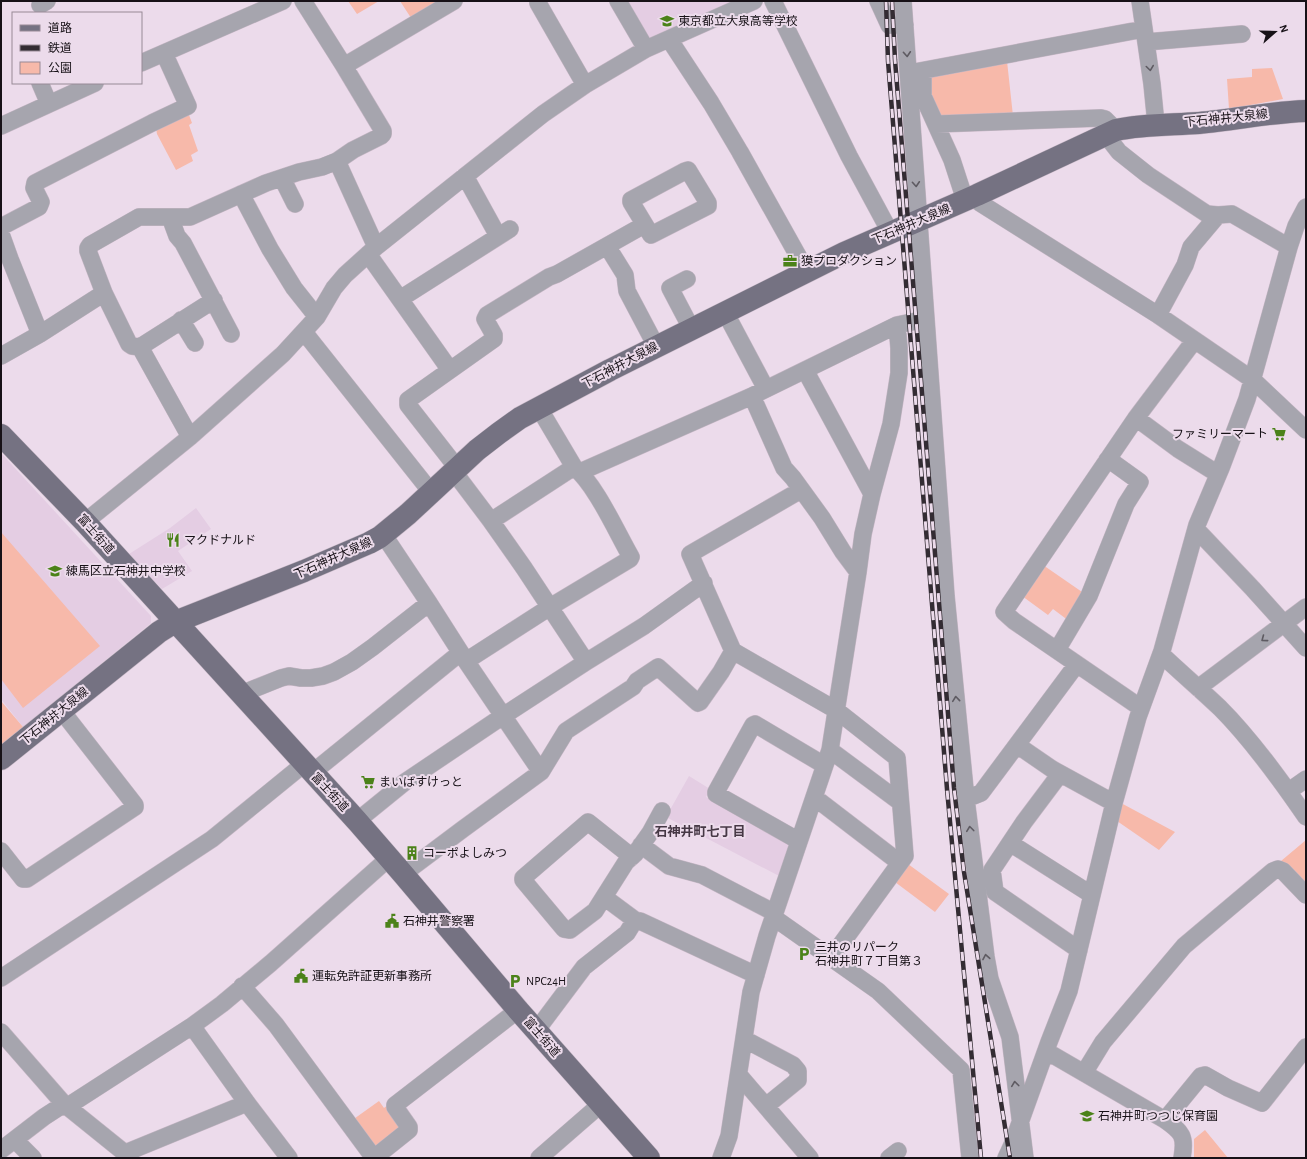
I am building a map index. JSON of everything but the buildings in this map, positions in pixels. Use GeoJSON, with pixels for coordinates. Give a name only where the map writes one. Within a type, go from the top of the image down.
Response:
{"type":"FeatureCollection","features":[{"type":"Feature","properties":{"kind":"main road","name":"下石神井大泉線"},"geometry":{"type":"LineString","coordinates":[[1,759],[159,632],[175,622],[369,544],[383,534],[477,450],[520,418],[691,328],[844,253],[971,198],[1111,132],[1131,127],[1156,124],[1200,123],[1276,113],[1306,112]]}},
{"type":"Feature","properties":{"kind":"main road","name":"富士街道"},"geometry":{"type":"LineString","coordinates":[[1,434],[85,522],[308,769],[357,821],[536,1031],[649,1158]]}},
{"type":"Feature","properties":{"kind":"street"},"geometry":{"type":"LineString","coordinates":[[142,63],[283,1]]}},
{"type":"Feature","properties":{"kind":"street"},"geometry":{"type":"LineString","coordinates":[[214,300],[140,347],[132,346],[129,344],[104,293],[88,252],[88,248],[90,245],[138,217],[190,217],[241,194],[282,178],[299,172],[322,167],[337,161],[353,150],[383,134],[383,131],[344,66],[303,1]]}},
{"type":"Feature","properties":{"kind":"street"},"geometry":{"type":"LineString","coordinates":[[344,66],[454,1]]}},
{"type":"Feature","properties":{"kind":"street"},"geometry":{"type":"LineString","coordinates":[[618,1],[646,49]]}},
{"type":"Feature","properties":{"kind":"street"},"geometry":{"type":"LineString","coordinates":[[85,522],[190,437],[283,354],[317,317],[334,288],[345,275],[372,251],[543,114],[585,85],[646,49],[754,1]]}},
{"type":"Feature","properties":{"kind":"street"},"geometry":{"type":"LineString","coordinates":[[773,1],[842,143],[890,232]]}},
{"type":"Feature","properties":{"kind":"street"},"geometry":{"type":"LineString","coordinates":[[878,1],[890,25],[905,25]]}},
{"type":"Feature","properties":{"kind":"street"},"geometry":{"type":"LineString","coordinates":[[903,1],[905,25],[923,96],[971,198],[1158,315],[1253,380],[1306,430]]}},
{"type":"Feature","properties":{"kind":"street"},"geometry":{"type":"LineString","coordinates":[[1140,1],[1156,124]]}},
{"type":"Feature","properties":{"kind":"street"},"geometry":{"type":"LineString","coordinates":[[538,3],[585,85]]}},
{"type":"Feature","properties":{"kind":"street"},"geometry":{"type":"LineString","coordinates":[[916,72],[1145,36],[1242,34]]}},
{"type":"Feature","properties":{"kind":"street"},"geometry":{"type":"LineString","coordinates":[[669,40],[711,103],[737,146],[807,272]]}},
{"type":"Feature","properties":{"kind":"street"},"geometry":{"type":"LineString","coordinates":[[1,227],[39,207],[41,202],[34,188],[35,183],[188,106],[164,53]]}},
{"type":"Feature","properties":{"kind":"street"},"geometry":{"type":"LineString","coordinates":[[916,72],[918,220],[926,319],[954,604],[966,799],[986,957],[990,979],[1010,1037],[1025,1158]]}},
{"type":"Feature","properties":{"kind":"street"},"geometry":{"type":"LineString","coordinates":[[40,84],[49,104]]}},
{"type":"Feature","properties":{"kind":"street"},"geometry":{"type":"LineString","coordinates":[[1,126],[89,84]]}},
{"type":"Feature","properties":{"kind":"street"},"geometry":{"type":"LineString","coordinates":[[936,124],[1105,119],[1119,152],[1148,175],[1207,214],[1232,214],[1296,242]]}},
{"type":"Feature","properties":{"kind":"street"},"geometry":{"type":"LineString","coordinates":[[337,161],[372,251],[400,299],[450,370]]}},
{"type":"Feature","properties":{"kind":"street"},"geometry":{"type":"LineString","coordinates":[[400,299],[504,232],[466,176]]}},
{"type":"Feature","properties":{"kind":"street"},"geometry":{"type":"LineString","coordinates":[[282,178],[295,204]]}},
{"type":"Feature","properties":{"kind":"street"},"geometry":{"type":"LineString","coordinates":[[241,194],[270,249],[294,288],[317,317]]}},
{"type":"Feature","properties":{"kind":"street"},"geometry":{"type":"LineString","coordinates":[[1006,1158],[1069,991],[1114,803],[1141,708],[1161,654],[1196,529],[1247,399],[1306,207]]}},
{"type":"Feature","properties":{"kind":"street"},"geometry":{"type":"LineString","coordinates":[[1158,315],[1185,265],[1191,247],[1218,215]]}},
{"type":"Feature","properties":{"kind":"street"},"geometry":{"type":"LineString","coordinates":[[170,217],[177,236],[184,243],[231,334]]}},
{"type":"Feature","properties":{"kind":"street"},"geometry":{"type":"LineString","coordinates":[[586,662],[524,568],[407,402],[494,339],[494,335],[485,319],[487,315],[549,277],[557,274],[644,225]]}},
{"type":"Feature","properties":{"kind":"street"},"geometry":{"type":"LineString","coordinates":[[1,234],[40,334]]}},
{"type":"Feature","properties":{"kind":"street"},"geometry":{"type":"LineString","coordinates":[[607,246],[625,275],[627,291],[656,346]]}},
{"type":"Feature","properties":{"kind":"street"},"geometry":{"type":"LineString","coordinates":[[687,279],[670,288],[691,328]]}},
{"type":"Feature","properties":{"kind":"street"},"geometry":{"type":"LineString","coordinates":[[1,356],[40,334],[104,293]]}},
{"type":"Feature","properties":{"kind":"street"},"geometry":{"type":"LineString","coordinates":[[725,312],[759,392],[784,468],[822,518],[842,552],[858,572]]}},
{"type":"Feature","properties":{"kind":"street"},"geometry":{"type":"LineString","coordinates":[[491,521],[577,469],[759,392],[897,325],[926,319]]}},
{"type":"Feature","properties":{"kind":"street"},"geometry":{"type":"LineString","coordinates":[[181,320],[195,343]]}},
{"type":"Feature","properties":{"kind":"street"},"geometry":{"type":"LineString","coordinates":[[728,1154],[729,1136],[751,992],[774,915],[827,758],[836,710],[863,534],[891,424],[899,373],[897,325]]}},
{"type":"Feature","properties":{"kind":"street"},"geometry":{"type":"LineString","coordinates":[[304,332],[431,492]]}},
{"type":"Feature","properties":{"kind":"street"},"geometry":{"type":"LineString","coordinates":[[1141,708],[1056,650],[1004,612],[1136,418],[1194,341]]}},
{"type":"Feature","properties":{"kind":"street"},"geometry":{"type":"LineString","coordinates":[[140,347],[190,437]]}},
{"type":"Feature","properties":{"kind":"street"},"geometry":{"type":"LineString","coordinates":[[805,370],[872,494]]}},
{"type":"Feature","properties":{"kind":"street"},"geometry":{"type":"LineString","coordinates":[[1,978],[212,839],[463,657],[630,559],[631,557],[598,498],[577,469],[539,408]]}},
{"type":"Feature","properties":{"kind":"street"},"geometry":{"type":"LineString","coordinates":[[1136,418],[1178,449],[1218,474]]}},
{"type":"Feature","properties":{"kind":"street"},"geometry":{"type":"LineString","coordinates":[[1056,650],[1089,596],[1126,504],[1140,482],[1107,460]]}},
{"type":"Feature","properties":{"kind":"street"},"geometry":{"type":"LineString","coordinates":[[801,490],[690,554],[733,651],[836,710],[897,758],[905,856],[831,958]]}},
{"type":"Feature","properties":{"kind":"street"},"geometry":{"type":"LineString","coordinates":[[1196,529],[1306,648]]}},
{"type":"Feature","properties":{"kind":"street"},"geometry":{"type":"LineString","coordinates":[[383,534],[463,657],[541,772]]}},
{"type":"Feature","properties":{"kind":"street"},"geometry":{"type":"LineString","coordinates":[[357,821],[405,782],[503,716],[644,626],[704,583]]}},
{"type":"Feature","properties":{"kind":"street"},"geometry":{"type":"LineString","coordinates":[[240,694],[289,676],[311,678],[334,672],[352,662],[373,647],[429,603]]}},
{"type":"Feature","properties":{"kind":"street"},"geometry":{"type":"LineString","coordinates":[[1198,688],[1306,607]]}},
{"type":"Feature","properties":{"kind":"street"},"geometry":{"type":"LineString","coordinates":[[1,1150],[44,1117],[66,1105],[192,1026],[222,1004],[270,963],[396,866],[463,829],[541,772],[566,732],[633,687],[637,681],[658,667],[698,703],[721,672],[733,651]]}},
{"type":"Feature","properties":{"kind":"street"},"geometry":{"type":"LineString","coordinates":[[1161,654],[1239,729],[1289,791],[1306,816]]}},
{"type":"Feature","properties":{"kind":"street"},"geometry":{"type":"LineString","coordinates":[[966,799],[981,793],[1077,664]]}},
{"type":"Feature","properties":{"kind":"street"},"geometry":{"type":"LineString","coordinates":[[1,851],[23,879],[27,879],[135,805],[61,710]]}},
{"type":"Feature","properties":{"kind":"street"},"geometry":{"type":"LineString","coordinates":[[799,841],[716,794],[753,725],[755,724],[827,758],[900,802]]}},
{"type":"Feature","properties":{"kind":"street"},"geometry":{"type":"LineString","coordinates":[[1017,745],[1060,774],[1114,803]]}},
{"type":"Feature","properties":{"kind":"street"},"geometry":{"type":"LineString","coordinates":[[1060,774],[992,870],[995,892],[1079,950]]}},
{"type":"Feature","properties":{"kind":"street"},"geometry":{"type":"LineString","coordinates":[[1289,791],[1306,779]]}},
{"type":"Feature","properties":{"kind":"street"},"geometry":{"type":"LineString","coordinates":[[814,797],[900,863]]}},
{"type":"Feature","properties":{"kind":"street"},"geometry":{"type":"LineString","coordinates":[[662,811],[650,833],[636,851],[626,862],[595,911],[570,930],[564,929],[523,880],[523,878],[588,822],[636,851],[669,866],[702,875],[774,915],[878,991],[961,1070],[970,1158]]}},
{"type":"Feature","properties":{"kind":"street"},"geometry":{"type":"LineString","coordinates":[[1010,843],[1092,895]]}},
{"type":"Feature","properties":{"kind":"street"},"geometry":{"type":"LineString","coordinates":[[1084,1073],[1104,1042],[1184,946],[1273,871],[1278,869],[1283,871],[1306,895]]}},
{"type":"Feature","properties":{"kind":"street"},"geometry":{"type":"LineString","coordinates":[[604,897],[635,920],[756,975]]}},
{"type":"Feature","properties":{"kind":"street"},"geometry":{"type":"LineString","coordinates":[[536,1031],[584,967],[627,933],[635,920]]}},
{"type":"Feature","properties":{"kind":"street"},"geometry":{"type":"LineString","coordinates":[[242,986],[276,1025],[374,1158],[409,1130],[409,1127],[395,1105],[518,1010]]}},
{"type":"Feature","properties":{"kind":"street"},"geometry":{"type":"LineString","coordinates":[[192,1026],[247,1104],[288,1158]]}},
{"type":"Feature","properties":{"kind":"street"},"geometry":{"type":"LineString","coordinates":[[1,1032],[66,1105],[128,1155],[247,1104]]}},
{"type":"Feature","properties":{"kind":"street"},"geometry":{"type":"LineString","coordinates":[[744,1039],[793,1065],[798,1071],[798,1080],[766,1106]]}},
{"type":"Feature","properties":{"kind":"street"},"geometry":{"type":"LineString","coordinates":[[1165,1120],[1201,1076],[1205,1075],[1228,1088],[1262,1103],[1306,1047]]}},
{"type":"Feature","properties":{"kind":"street"},"geometry":{"type":"LineString","coordinates":[[1046,1051],[1176,1127],[1183,1136],[1184,1145],[1182,1158]]}},
{"type":"Feature","properties":{"kind":"street"},"geometry":{"type":"LineString","coordinates":[[739,1075],[809,1158]]}},
{"type":"Feature","properties":{"kind":"street"},"geometry":{"type":"LineString","coordinates":[[539,1158],[601,1104]]}},
{"type":"Feature","properties":{"kind":"street"},"geometry":{"type":"LineString","coordinates":[[15,1140],[33,1158]]}},
{"type":"Feature","properties":{"kind":"shaded area","name":"東京都立大泉高等学校"},"geometry":{"type":"Polygon","coordinates":[[[624,1],[741,1],[651,43],[624,1]]]}},
{"type":"Feature","properties":{"kind":"shaded area","name":"練馬区立石神井中学校"},"geometry":{"type":"Polygon","coordinates":[[[1,453],[151,616],[151,623],[23,727],[1,699],[1,453]]]}},
{"type":"Feature","properties":{"kind":"shaded area","name":"マクドナルド"},"geometry":{"type":"Polygon","coordinates":[[[196,508],[211,529],[178,551],[192,571],[162,589],[129,554],[170,528],[196,508]]]}},
{"type":"Feature","properties":{"kind":"shaded area"},"geometry":{"type":"Polygon","coordinates":[[[689,776],[710,789],[706,797],[788,842],[791,847],[781,877],[666,817],[689,776]]]}},
{"type":"Feature","properties":{"kind":"green space"},"geometry":{"type":"Polygon","coordinates":[[[348,1],[379,1],[357,14],[348,1]]]}},
{"type":"Feature","properties":{"kind":"green space"},"geometry":{"type":"Polygon","coordinates":[[[400,1],[446,1],[413,21],[400,1]]]}},
{"type":"Feature","properties":{"kind":"green space"},"geometry":{"type":"Polygon","coordinates":[[[1007,61],[1013,116],[940,118],[928,96],[930,75],[1007,61]]]}},
{"type":"Feature","properties":{"kind":"green space"},"geometry":{"type":"Polygon","coordinates":[[[1272,68],[1283,99],[1229,109],[1227,79],[1252,77],[1252,69],[1272,68]]]}},
{"type":"Feature","properties":{"kind":"green space"},"geometry":{"type":"Polygon","coordinates":[[[183,114],[189,115],[192,123],[189,125],[198,151],[191,155],[193,161],[176,170],[157,134],[156,128],[183,114]]]}},
{"type":"Feature","properties":{"kind":"green space"},"geometry":{"type":"Polygon","coordinates":[[[1,532],[100,646],[23,708],[1,679],[1,532]]]}},
{"type":"Feature","properties":{"kind":"green space"},"geometry":{"type":"Polygon","coordinates":[[[1043,565],[1085,594],[1069,621],[1053,609],[1048,615],[1022,596],[1043,565]]]}},
{"type":"Feature","properties":{"kind":"green space"},"geometry":{"type":"Polygon","coordinates":[[[1,701],[23,727],[1,746],[1,701]]]}},
{"type":"Feature","properties":{"kind":"green space"},"geometry":{"type":"Polygon","coordinates":[[[1121,803],[1175,832],[1159,850],[1117,821],[1121,803]]]}},
{"type":"Feature","properties":{"kind":"green space"},"geometry":{"type":"Polygon","coordinates":[[[1306,840],[1306,889],[1281,861],[1306,840]]]}},
{"type":"Feature","properties":{"kind":"green space"},"geometry":{"type":"Polygon","coordinates":[[[908,864],[949,894],[935,912],[895,882],[908,864]]]}},
{"type":"Feature","properties":{"kind":"green space"},"geometry":{"type":"Polygon","coordinates":[[[379,1101],[384,1108],[389,1104],[404,1125],[378,1150],[351,1121],[379,1101]]]}},
{"type":"Feature","properties":{"kind":"green space"},"geometry":{"type":"Polygon","coordinates":[[[1205,1130],[1228,1158],[1194,1158],[1194,1139],[1205,1130]]]}},
{"type":"Feature","properties":{"kind":"railway"},"geometry":{"type":"LineString","coordinates":[[886,1],[888,61],[947,789],[981,1158]]}},
{"type":"Feature","properties":{"kind":"railway"},"geometry":{"type":"LineString","coordinates":[[892,1],[895,60],[954,788],[964,872],[1010,1158]]}},
{"type":"Feature","properties":{"kind":"place","name":"東京都立大泉高等学校"},"geometry":{"type":"Point","coordinates":[667,21]}},
{"type":"Feature","properties":{"kind":"place","name":"獏プロダクション"},"geometry":{"type":"Point","coordinates":[790,261]}},
{"type":"Feature","properties":{"kind":"place","name":"ファミリーマート"},"geometry":{"type":"Point","coordinates":[1279,434]}},
{"type":"Feature","properties":{"kind":"place","name":"マクドナルド"},"geometry":{"type":"Point","coordinates":[173,540]}},
{"type":"Feature","properties":{"kind":"place","name":"練馬区立石神井中学校"},"geometry":{"type":"Point","coordinates":[55,571]}},
{"type":"Feature","properties":{"kind":"place","name":"まいばすけっと"},"geometry":{"type":"Point","coordinates":[368,782]}},
{"type":"Feature","properties":{"kind":"place","name":"コーポよしみつ"},"geometry":{"type":"Point","coordinates":[412,853]}},
{"type":"Feature","properties":{"kind":"place","name":"石神井警察署"},"geometry":{"type":"Point","coordinates":[392,921]}},
{"type":"Feature","properties":{"kind":"place","name":"三井のリパーク 石神井町７丁目第３"},"geometry":{"type":"Point","coordinates":[804,954]}},
{"type":"Feature","properties":{"kind":"place","name":"運転免許証更新事務所"},"geometry":{"type":"Point","coordinates":[301,976]}},
{"type":"Feature","properties":{"kind":"place","name":"NPC24H"},"geometry":{"type":"Point","coordinates":[515,981]}},
{"type":"Feature","properties":{"kind":"place","name":"石神井町つつじ保育園"},"geometry":{"type":"Point","coordinates":[1087,1116]}},
{"type":"Feature","properties":{"kind":"district","name":"石神井町七丁目"},"geometry":{"type":"Point","coordinates":[700,832]}}]}
